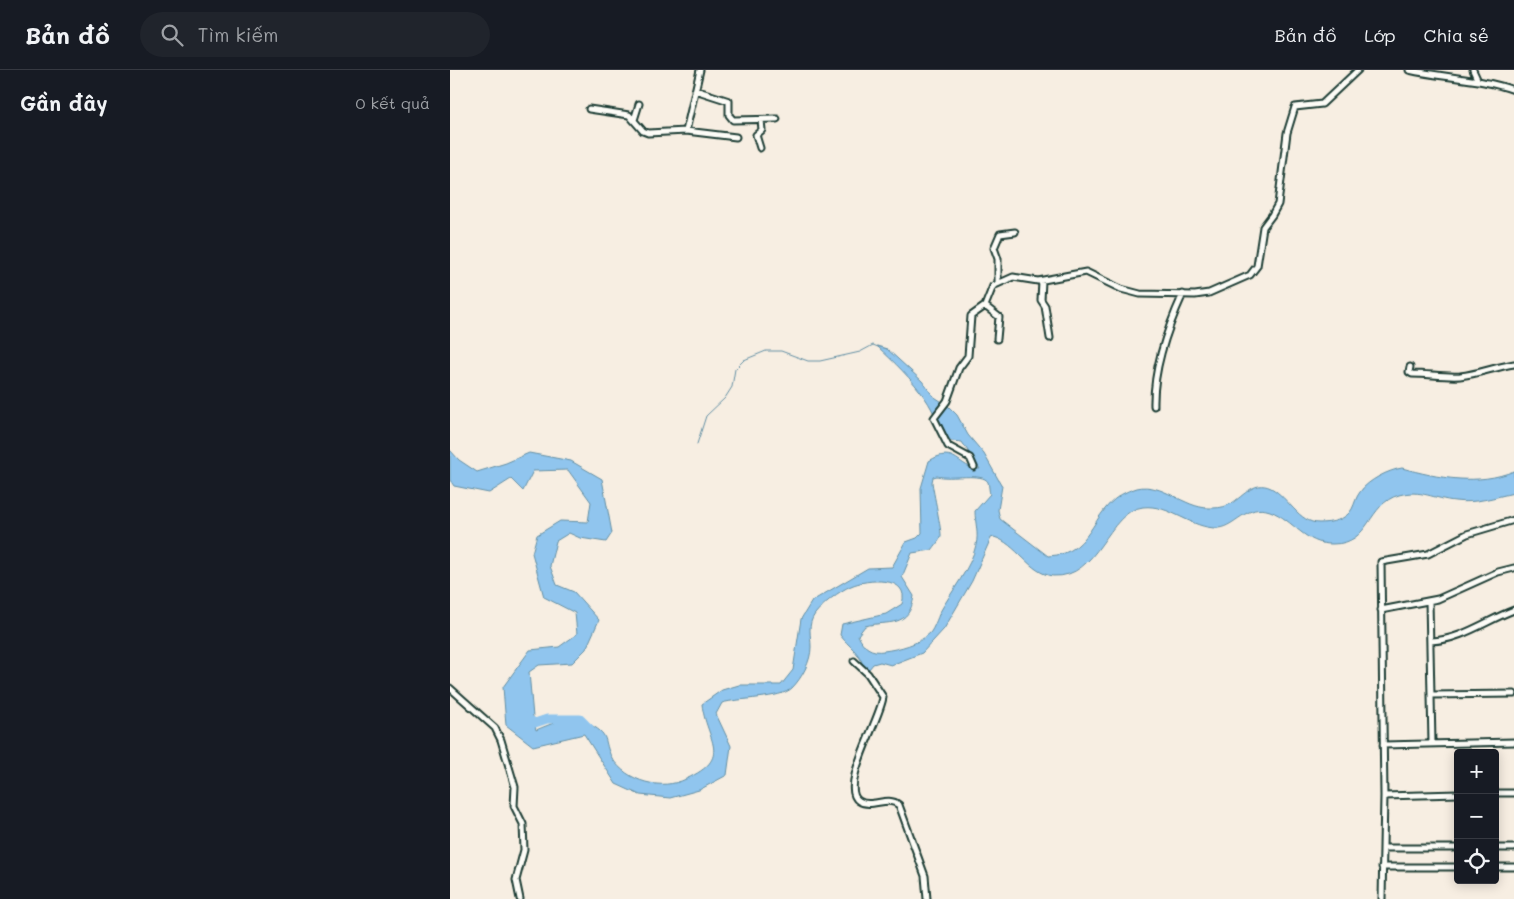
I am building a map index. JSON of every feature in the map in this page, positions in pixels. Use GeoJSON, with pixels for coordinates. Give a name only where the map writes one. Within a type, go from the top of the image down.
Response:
{"type":"FeatureCollection","features":[{"type":"Feature","properties":{"kind":"street"},"geometry":{"type":"LineString","coordinates":[[686,131],[700,70]]}},
{"type":"Feature","properties":{"kind":"street"},"geometry":{"type":"LineString","coordinates":[[974,467],[970,458],[948,446],[934,416],[947,401],[959,368],[969,352],[971,316],[985,306],[993,286],[998,282],[1013,277],[1042,281],[1056,276],[1086,272],[1121,289],[1140,294],[1184,294],[1210,293],[1245,278],[1255,271],[1259,259],[1263,227],[1272,216],[1278,204],[1287,133],[1295,107],[1322,104],[1358,70]]}},
{"type":"Feature","properties":{"kind":"street"},"geometry":{"type":"LineString","coordinates":[[1409,70],[1478,81],[1514,90]]}},
{"type":"Feature","properties":{"kind":"street"},"geometry":{"type":"LineString","coordinates":[[1473,70],[1478,81]]}},
{"type":"Feature","properties":{"kind":"street"},"geometry":{"type":"LineString","coordinates":[[695,90],[729,101],[731,119],[777,120]]}},
{"type":"Feature","properties":{"kind":"street"},"geometry":{"type":"LineString","coordinates":[[634,120],[639,104]]}},
{"type":"Feature","properties":{"kind":"street"},"geometry":{"type":"LineString","coordinates":[[589,109],[629,115],[642,131],[686,131],[736,137]]}},
{"type":"Feature","properties":{"kind":"street"},"geometry":{"type":"LineString","coordinates":[[760,148],[756,135],[762,130],[761,120]]}},
{"type":"Feature","properties":{"kind":"street"},"geometry":{"type":"LineString","coordinates":[[998,282],[995,242],[1000,234],[1015,232]]}},
{"type":"Feature","properties":{"kind":"street"},"geometry":{"type":"LineString","coordinates":[[1042,281],[1041,300],[1044,306],[1050,338]]}},
{"type":"Feature","properties":{"kind":"street"},"geometry":{"type":"LineString","coordinates":[[1154,406],[1157,367],[1173,316],[1184,294]]}},
{"type":"Feature","properties":{"kind":"street"},"geometry":{"type":"LineString","coordinates":[[985,306],[999,317],[997,338]]}},
{"type":"Feature","properties":{"kind":"street"},"geometry":{"type":"LineString","coordinates":[[1410,367],[1409,372],[1412,374],[1457,376],[1481,373],[1492,368],[1514,364]]}},
{"type":"Feature","properties":{"kind":"street"},"geometry":{"type":"LineString","coordinates":[[1382,899],[1384,796],[1381,562],[1428,554],[1474,532],[1514,520]]}},
{"type":"Feature","properties":{"kind":"street"},"geometry":{"type":"LineString","coordinates":[[1382,610],[1428,602],[1458,592],[1498,572],[1514,568]]}},
{"type":"Feature","properties":{"kind":"street"},"geometry":{"type":"LineString","coordinates":[[1428,602],[1431,641],[1432,743]]}},
{"type":"Feature","properties":{"kind":"street"},"geometry":{"type":"LineString","coordinates":[[1431,641],[1441,641],[1461,634],[1514,610]]}},
{"type":"Feature","properties":{"kind":"street"},"geometry":{"type":"LineString","coordinates":[[854,661],[868,674],[883,697],[851,786],[852,794],[857,800],[870,805],[890,801],[899,805],[925,876],[927,899]]}},
{"type":"Feature","properties":{"kind":"street"},"geometry":{"type":"LineString","coordinates":[[450,688],[492,725],[501,740],[515,787],[514,806],[523,824],[524,850],[516,880],[520,899]]}},
{"type":"Feature","properties":{"kind":"street"},"geometry":{"type":"LineString","coordinates":[[1432,696],[1514,694]]}},
{"type":"Feature","properties":{"kind":"street"},"geometry":{"type":"LineString","coordinates":[[1382,745],[1514,742]]}},
{"type":"Feature","properties":{"kind":"street"},"geometry":{"type":"LineString","coordinates":[[1499,793],[1514,793]]}},
{"type":"Feature","properties":{"kind":"street"},"geometry":{"type":"LineString","coordinates":[[1384,796],[1454,794]]}},
{"type":"Feature","properties":{"kind":"street"},"geometry":{"type":"LineString","coordinates":[[1384,848],[1454,848]]}},
{"type":"Feature","properties":{"kind":"street"},"geometry":{"type":"LineString","coordinates":[[1499,848],[1514,848]]}},
{"type":"Feature","properties":{"kind":"street"},"geometry":{"type":"LineString","coordinates":[[1382,867],[1454,867]]}},
{"type":"Feature","properties":{"kind":"street"},"geometry":{"type":"LineString","coordinates":[[1499,867],[1514,867]]}},
{"type":"Feature","properties":{"kind":"water"},"geometry":{"type":"Polygon","coordinates":[[[877,346],[887,349],[922,381],[933,396],[947,405],[957,415],[968,435],[984,454],[1002,486],[998,510],[1000,519],[1048,556],[1064,553],[1077,546],[1086,537],[1110,504],[1121,495],[1137,488],[1155,489],[1200,507],[1218,508],[1233,502],[1253,488],[1265,486],[1277,492],[1305,519],[1319,523],[1333,521],[1346,516],[1368,483],[1385,473],[1402,468],[1458,479],[1500,476],[1514,471],[1514,493],[1470,502],[1447,500],[1414,493],[1399,495],[1381,506],[1355,538],[1333,544],[1315,541],[1278,515],[1262,509],[1248,513],[1224,527],[1218,528],[1199,525],[1162,509],[1143,507],[1131,511],[1120,520],[1092,557],[1081,567],[1069,574],[1053,576],[1037,570],[1009,545],[994,537],[991,538],[972,581],[944,629],[922,653],[891,665],[880,662],[873,664],[869,669],[863,666],[857,653],[840,635],[842,624],[886,614],[902,604],[903,595],[900,588],[886,582],[867,582],[851,586],[841,591],[815,614],[810,626],[811,647],[808,663],[792,688],[779,694],[722,703],[716,714],[731,746],[727,775],[699,790],[670,798],[640,795],[616,784],[584,734],[533,746],[506,725],[503,687],[530,650],[559,647],[577,634],[575,613],[544,597],[532,553],[537,535],[560,521],[588,522],[591,502],[568,470],[533,471],[523,491],[511,479],[489,493],[454,486],[450,480],[450,450],[459,460],[477,472],[529,453],[571,461],[602,479],[612,533],[606,542],[580,538],[569,533],[556,541],[550,566],[557,585],[574,592],[599,620],[586,649],[572,663],[539,665],[529,672],[536,730],[562,721],[581,720],[600,731],[605,738],[612,758],[627,773],[646,782],[656,784],[677,783],[701,771],[709,763],[713,755],[714,747],[704,717],[702,704],[722,690],[739,685],[781,685],[793,670],[801,619],[812,601],[868,568],[892,567],[906,542],[917,538],[922,533],[921,488],[929,461],[938,456],[945,455],[951,456],[973,468],[980,469],[962,442],[951,441],[920,391],[877,346]],[[933,477],[932,482],[941,537],[932,550],[912,553],[902,577],[914,596],[908,614],[890,623],[865,626],[858,635],[862,643],[871,650],[884,651],[902,647],[915,643],[930,633],[940,612],[970,562],[977,536],[975,511],[990,494],[988,482],[980,477],[933,477]]]}},
{"type":"Feature","properties":{"kind":"waterway"},"geometry":{"type":"LineString","coordinates":[[697,444],[706,416],[725,398],[732,387],[735,369],[744,360],[766,351],[781,351],[808,361],[820,361],[860,352],[873,345],[878,347]]}},
{"type":"Feature","properties":{"kind":"waterway"},"geometry":{"type":"LineString","coordinates":[[524,717],[535,723],[547,719],[580,719],[590,729]]}}]}
